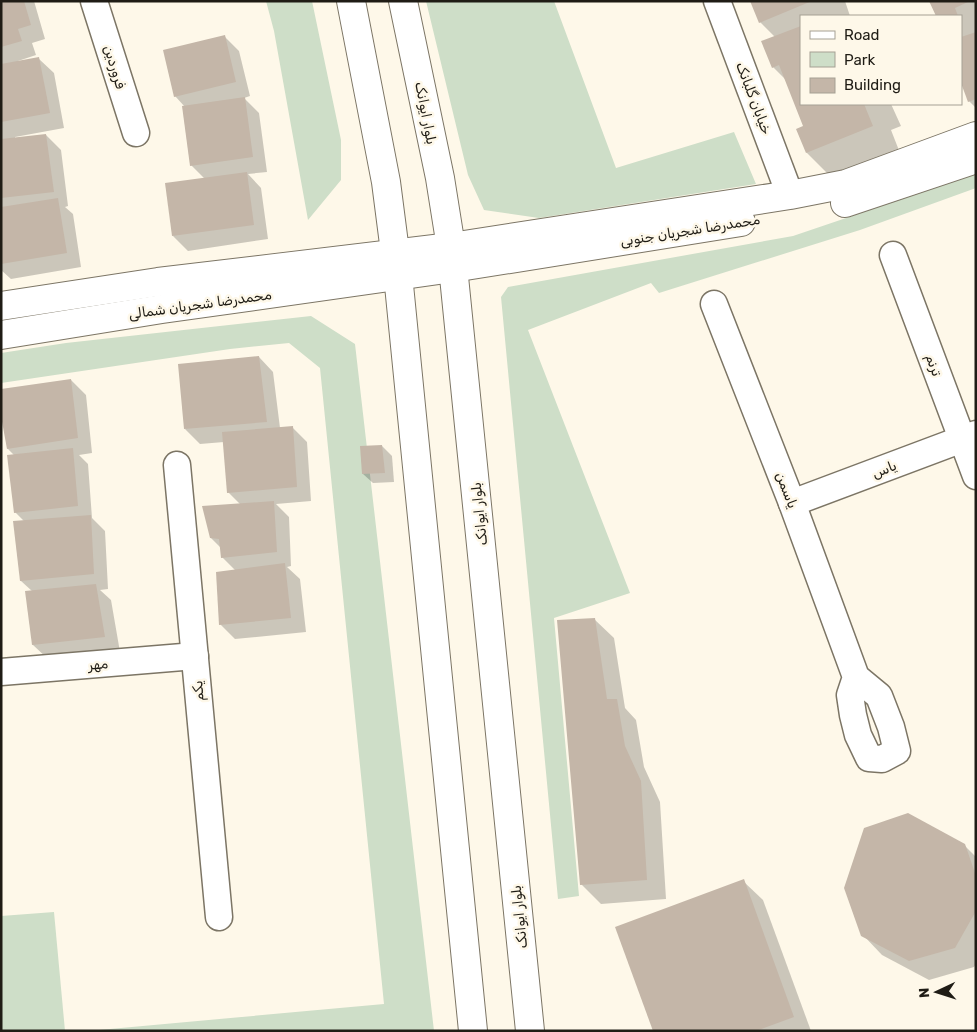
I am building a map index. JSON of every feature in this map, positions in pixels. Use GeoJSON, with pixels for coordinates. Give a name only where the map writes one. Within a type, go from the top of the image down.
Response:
{"type":"FeatureCollection","features":[{"type":"Feature","properties":{"kind":"main road"},"geometry":{"type":"LineString","coordinates":[[351,1],[386,182],[397,265],[473,1031]]}},
{"type":"Feature","properties":{"kind":"main road","name":"بلوار ایوانک"},"geometry":{"type":"LineString","coordinates":[[403,1],[440,178],[452,257],[530,1031]]}},
{"type":"Feature","properties":{"kind":"main road","name":"محمدرضا شجریان جنوبی"},"geometry":{"type":"LineString","coordinates":[[452,257],[846,184],[976,136]]}},
{"type":"Feature","properties":{"kind":"main road","name":"محمدرضا شجریان جنوبی"},"geometry":{"type":"LineString","coordinates":[[452,257],[842,204],[976,159]]}},
{"type":"Feature","properties":{"kind":"main road"},"geometry":{"type":"LineString","coordinates":[[397,265],[452,257]]}},
{"type":"Feature","properties":{"kind":"main road","name":"محمدرضا شجریان شمالی"},"geometry":{"type":"LineString","coordinates":[[1,306],[158,282],[397,265]]}},
{"type":"Feature","properties":{"kind":"main road","name":"محمدرضا شجریان شمالی"},"geometry":{"type":"LineString","coordinates":[[1,335],[397,265]]}},
{"type":"Feature","properties":{"kind":"street","name":"فروردین"},"geometry":{"type":"LineString","coordinates":[[94,1],[136,133]]}},
{"type":"Feature","properties":{"kind":"street","name":"خیابان گلبانک"},"geometry":{"type":"LineString","coordinates":[[717,1],[790,195]]}},
{"type":"Feature","properties":{"kind":"street","name":"ترنم"},"geometry":{"type":"LineString","coordinates":[[893,255],[969,437],[976,476]]}},
{"type":"Feature","properties":{"kind":"street","name":"یاسمن"},"geometry":{"type":"LineString","coordinates":[[714,304],[792,503],[856,677]]}},
{"type":"Feature","properties":{"kind":"street","name":"یاس"},"geometry":{"type":"LineString","coordinates":[[792,503],[969,437]]}},
{"type":"Feature","properties":{"kind":"street","name":"یکم"},"geometry":{"type":"LineString","coordinates":[[177,465],[219,917]]}},
{"type":"Feature","properties":{"kind":"street","name":"مهر"},"geometry":{"type":"LineString","coordinates":[[1,672],[195,656]]}},
{"type":"Feature","properties":{"kind":"green space"},"geometry":{"type":"Polygon","coordinates":[[[266,1],[312,1],[341,140],[341,180],[308,220],[274,31],[266,1]]]}},
{"type":"Feature","properties":{"kind":"green space"},"geometry":{"type":"Polygon","coordinates":[[[426,1],[554,1],[616,168],[734,132],[756,184],[539,218],[484,210],[468,175],[426,1]]]}},
{"type":"Feature","properties":{"kind":"green space"},"geometry":{"type":"Polygon","coordinates":[[[976,174],[976,188],[860,230],[659,293],[651,283],[528,330],[630,593],[554,618],[579,896],[558,899],[501,297],[508,287],[793,236],[976,174]]]}},
{"type":"Feature","properties":{"kind":"green space"},"geometry":{"type":"Polygon","coordinates":[[[311,316],[355,344],[434,1031],[88,1031],[384,1004],[320,368],[289,343],[230,349],[1,383],[1,353],[66,343],[311,316]]]}},
{"type":"Feature","properties":{"kind":"green space"},"geometry":{"type":"Polygon","coordinates":[[[54,912],[65,1031],[1,1031],[1,916],[54,912]]]}},
{"type":"Feature","properties":{"kind":"building"},"geometry":{"type":"Polygon","coordinates":[[[1,1],[24,1],[31,25],[18,29],[22,41],[1,47],[1,1]]]}},
{"type":"Feature","properties":{"kind":"building"},"geometry":{"type":"Polygon","coordinates":[[[750,1],[812,1],[759,23],[750,1]]]}},
{"type":"Feature","properties":{"kind":"building"},"geometry":{"type":"Polygon","coordinates":[[[929,1],[970,1],[955,8],[958,15],[936,15],[929,1]]]}},
{"type":"Feature","properties":{"kind":"building"},"geometry":{"type":"Polygon","coordinates":[[[800,26],[800,105],[864,105],[873,126],[806,153],[796,129],[803,126],[779,65],[772,68],[761,41],[800,26]]]}},
{"type":"Feature","properties":{"kind":"building"},"geometry":{"type":"Polygon","coordinates":[[[976,32],[976,99],[968,102],[962,86],[962,37],[976,32]]]}},
{"type":"Feature","properties":{"kind":"building"},"geometry":{"type":"Polygon","coordinates":[[[225,35],[236,82],[174,97],[163,50],[225,35]]]}},
{"type":"Feature","properties":{"kind":"building"},"geometry":{"type":"Polygon","coordinates":[[[39,57],[50,113],[1,122],[1,64],[39,57]]]}},
{"type":"Feature","properties":{"kind":"building"},"geometry":{"type":"Polygon","coordinates":[[[245,97],[253,157],[190,166],[182,106],[245,97]]]}},
{"type":"Feature","properties":{"kind":"building"},"geometry":{"type":"Polygon","coordinates":[[[46,134],[54,192],[1,198],[1,139],[46,134]]]}},
{"type":"Feature","properties":{"kind":"building"},"geometry":{"type":"Polygon","coordinates":[[[247,172],[254,225],[172,236],[165,183],[247,172]]]}},
{"type":"Feature","properties":{"kind":"building"},"geometry":{"type":"Polygon","coordinates":[[[58,198],[67,253],[1,264],[1,207],[58,198]]]}},
{"type":"Feature","properties":{"kind":"building"},"geometry":{"type":"Polygon","coordinates":[[[259,356],[267,422],[184,429],[178,364],[259,356]]]}},
{"type":"Feature","properties":{"kind":"building"},"geometry":{"type":"Polygon","coordinates":[[[71,379],[78,438],[7,449],[1,416],[1,389],[71,379]]]}},
{"type":"Feature","properties":{"kind":"building"},"geometry":{"type":"Polygon","coordinates":[[[293,426],[297,487],[227,493],[222,432],[293,426]]]}},
{"type":"Feature","properties":{"kind":"building"},"geometry":{"type":"Polygon","coordinates":[[[382,445],[385,473],[362,474],[360,446],[382,445]]]}},
{"type":"Feature","properties":{"kind":"building"},"geometry":{"type":"Polygon","coordinates":[[[73,448],[78,506],[14,513],[7,455],[73,448]]]}},
{"type":"Feature","properties":{"kind":"building"},"geometry":{"type":"Polygon","coordinates":[[[274,501],[277,552],[221,558],[219,539],[210,538],[202,506],[274,501]]]}},
{"type":"Feature","properties":{"kind":"building"},"geometry":{"type":"Polygon","coordinates":[[[91,515],[94,574],[20,581],[13,521],[91,515]]]}},
{"type":"Feature","properties":{"kind":"building"},"geometry":{"type":"Polygon","coordinates":[[[285,563],[291,618],[219,625],[216,572],[285,563]]]}},
{"type":"Feature","properties":{"kind":"building"},"geometry":{"type":"Polygon","coordinates":[[[96,584],[105,637],[32,645],[25,591],[96,584]]]}},
{"type":"Feature","properties":{"kind":"building"},"geometry":{"type":"Polygon","coordinates":[[[595,618],[607,699],[617,699],[625,746],[641,781],[647,880],[580,885],[557,620],[595,618]]]}},
{"type":"Feature","properties":{"kind":"building"},"geometry":{"type":"Polygon","coordinates":[[[908,813],[965,844],[976,876],[976,911],[955,948],[909,961],[861,936],[844,888],[864,828],[908,813]]]}},
{"type":"Feature","properties":{"kind":"building"},"geometry":{"type":"Polygon","coordinates":[[[744,879],[794,1017],[756,1031],[653,1031],[615,927],[744,879]]]}}]}
